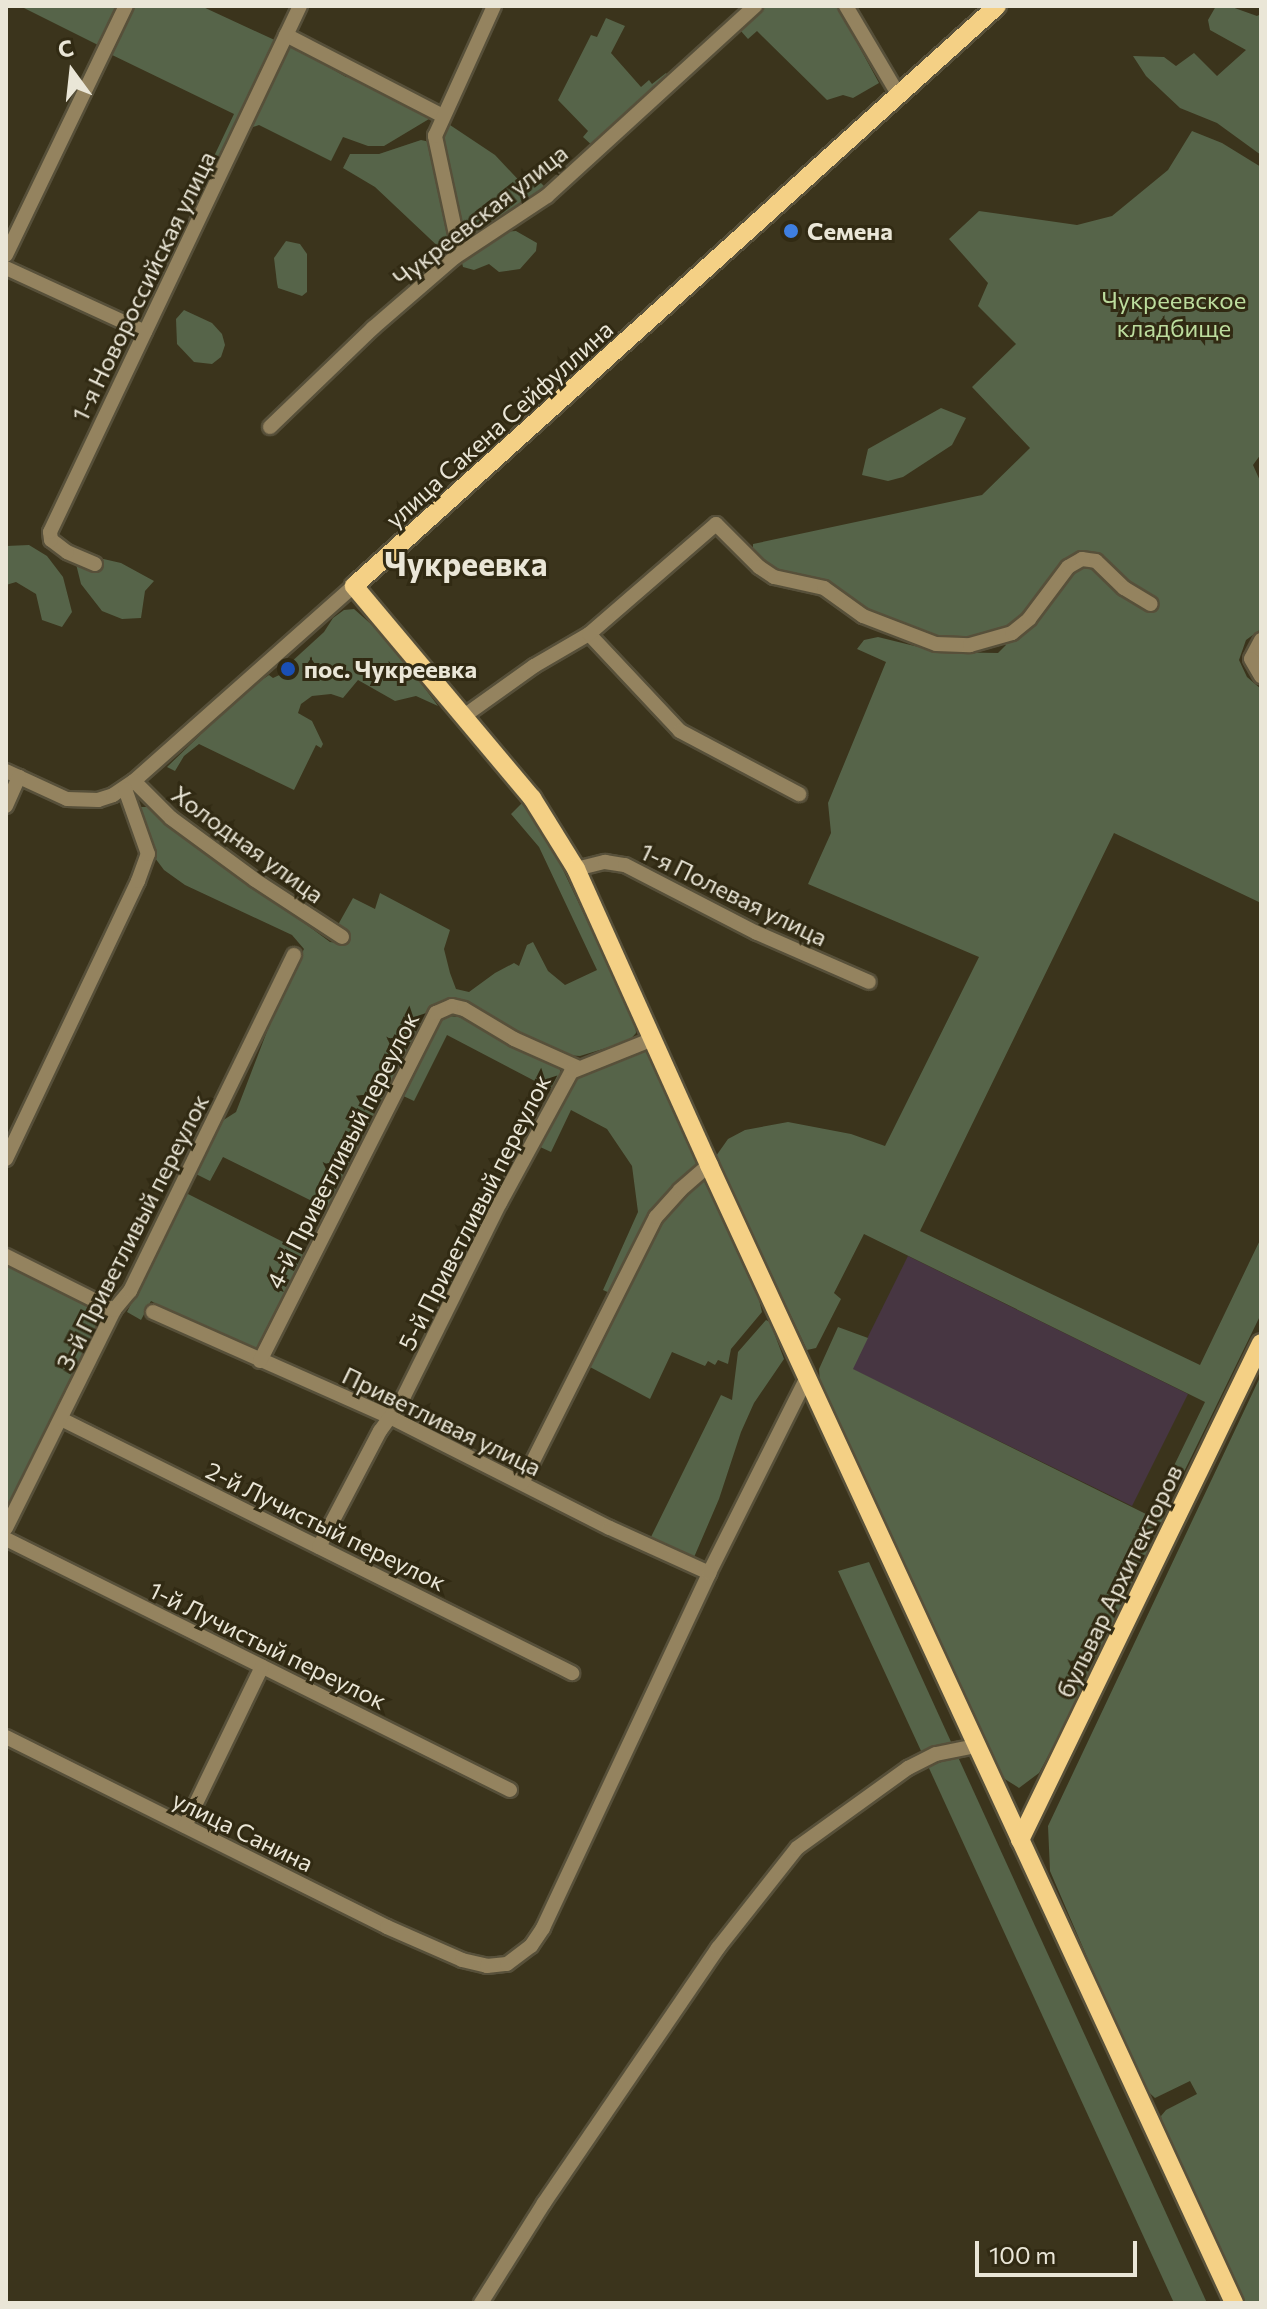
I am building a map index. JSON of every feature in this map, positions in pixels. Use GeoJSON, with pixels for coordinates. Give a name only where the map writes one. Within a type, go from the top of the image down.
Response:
{"type":"FeatureCollection","features":[{"type":"Feature","properties":{"kind":"main road","name":"улица Сакена Сейфуллина"},"geometry":{"type":"LineString","coordinates":[[354,586],[997,6]]}},
{"type":"Feature","properties":{"kind":"main road"},"geometry":{"type":"LineString","coordinates":[[354,586],[532,798],[576,869],[709,1165],[1234,2303]]}},
{"type":"Feature","properties":{"kind":"main road","name":"бульвар Архитекторов"},"geometry":{"type":"LineString","coordinates":[[1020,1840],[1261,1343]]}},
{"type":"Feature","properties":{"kind":"street"},"geometry":{"type":"LineString","coordinates":[[6,255],[126,6]]}},
{"type":"Feature","properties":{"kind":"street","name":"1-я Новороссийская улица"},"geometry":{"type":"LineString","coordinates":[[95,564],[67,552],[51,540],[50,532],[300,6]]}},
{"type":"Feature","properties":{"kind":"street"},"geometry":{"type":"LineString","coordinates":[[460,253],[436,144],[437,125],[494,6]]}},
{"type":"Feature","properties":{"kind":"street","name":"Чукреевская улица"},"geometry":{"type":"LineString","coordinates":[[270,427],[373,328],[460,253],[547,196],[755,6]]}},
{"type":"Feature","properties":{"kind":"street"},"geometry":{"type":"LineString","coordinates":[[846,6],[898,94]]}},
{"type":"Feature","properties":{"kind":"street"},"geometry":{"type":"LineString","coordinates":[[286,35],[443,116]]}},
{"type":"Feature","properties":{"kind":"street"},"geometry":{"type":"LineString","coordinates":[[6,268],[145,332]]}},
{"type":"Feature","properties":{"kind":"street"},"geometry":{"type":"LineString","coordinates":[[464,716],[534,666],[589,634],[716,524],[759,567],[774,577],[824,588],[863,616],[936,644],[970,645],[1012,633],[1029,619],[1068,567],[1082,559],[1096,561],[1124,588],[1151,604]]}},
{"type":"Feature","properties":{"kind":"street","name":"улица Сакена Сейфуллина"},"geometry":{"type":"LineString","coordinates":[[13,774],[67,799],[82,801],[98,800],[130,785],[354,586]]}},
{"type":"Feature","properties":{"kind":"street"},"geometry":{"type":"LineString","coordinates":[[589,634],[680,731],[799,794]]}},
{"type":"Feature","properties":{"kind":"street"},"geometry":{"type":"LineString","coordinates":[[1261,640],[1251,659],[1261,676]]}},
{"type":"Feature","properties":{"kind":"street"},"geometry":{"type":"LineString","coordinates":[[6,806],[13,774]]}},
{"type":"Feature","properties":{"kind":"street"},"geometry":{"type":"LineString","coordinates":[[6,1159],[148,854],[130,785]]}},
{"type":"Feature","properties":{"kind":"street","name":"Холодная улица"},"geometry":{"type":"LineString","coordinates":[[130,785],[255,880],[342,937]]}},
{"type":"Feature","properties":{"kind":"street","name":"1-я Полевая улица"},"geometry":{"type":"LineString","coordinates":[[576,869],[605,862],[625,865],[757,933],[869,982]]}},
{"type":"Feature","properties":{"kind":"street","name":"3-й Приветливый переулок"},"geometry":{"type":"LineString","coordinates":[[6,1528],[114,1310],[130,1291],[294,955]]}},
{"type":"Feature","properties":{"kind":"street","name":"4-й Приветливый переулок"},"geometry":{"type":"LineString","coordinates":[[260,1361],[436,1013],[452,1006],[464,1009],[514,1039],[577,1067]]}},
{"type":"Feature","properties":{"kind":"street"},"geometry":{"type":"LineString","coordinates":[[577,1067],[653,1039]]}},
{"type":"Feature","properties":{"kind":"street","name":"5-й Приветливый переулок"},"geometry":{"type":"LineString","coordinates":[[319,1547],[401,1402],[500,1203],[571,1072],[577,1067]]}},
{"type":"Feature","properties":{"kind":"street"},"geometry":{"type":"LineString","coordinates":[[522,1483],[656,1217],[680,1190],[709,1165]]}},
{"type":"Feature","properties":{"kind":"street"},"geometry":{"type":"LineString","coordinates":[[6,1256],[114,1310]]}},
{"type":"Feature","properties":{"kind":"street","name":"Приветливая улица"},"geometry":{"type":"LineString","coordinates":[[153,1312],[390,1417],[709,1573]]}},
{"type":"Feature","properties":{"kind":"street","name":"улица Санина"},"geometry":{"type":"LineString","coordinates":[[6,1737],[387,1927],[462,1960],[487,1966],[507,1964],[519,1957],[537,1937],[709,1573],[807,1377]]}},
{"type":"Feature","properties":{"kind":"street","name":"2-й Лучистый переулок"},"geometry":{"type":"LineString","coordinates":[[61,1419],[572,1673]]}},
{"type":"Feature","properties":{"kind":"street","name":"1-й Лучистый переулок"},"geometry":{"type":"LineString","coordinates":[[6,1539],[510,1790]]}},
{"type":"Feature","properties":{"kind":"street"},"geometry":{"type":"LineString","coordinates":[[185,1826],[262,1667]]}},
{"type":"Feature","properties":{"kind":"street"},"geometry":{"type":"LineString","coordinates":[[481,2303],[544,2203],[718,1948],[797,1848],[908,1768],[936,1754],[976,1746]]}},
{"type":"Feature","properties":{"kind":"shaded area"},"geometry":{"type":"Polygon","coordinates":[[[908,1256],[1188,1394],[1132,1506],[852,1369],[908,1256]]]}},
{"type":"Feature","properties":{"kind":"green space"},"geometry":{"type":"Polygon","coordinates":[[[20,6],[121,6],[100,46],[20,6]]]}},
{"type":"Feature","properties":{"kind":"green space"},"geometry":{"type":"Polygon","coordinates":[[[131,6],[201,6],[279,42],[215,175],[207,171],[234,114],[108,53],[131,6]]]}},
{"type":"Feature","properties":{"kind":"green space"},"geometry":{"type":"Polygon","coordinates":[[[761,6],[837,6],[879,83],[853,98],[843,95],[827,100],[757,31],[748,39],[740,30],[739,26],[761,6]]]}},
{"type":"Feature","properties":{"kind":"green space"},"geometry":{"type":"Polygon","coordinates":[[[1216,6],[1229,6],[1257,16],[1261,14],[1261,155],[1217,123],[1180,108],[1146,76],[1133,56],[1164,57],[1176,66],[1194,53],[1217,76],[1246,50],[1210,30],[1208,20],[1216,6]]]}},
{"type":"Feature","properties":{"kind":"green space"},"geometry":{"type":"Polygon","coordinates":[[[606,18],[625,26],[611,53],[641,87],[649,80],[652,84],[666,73],[670,78],[594,147],[583,137],[588,131],[558,100],[591,35],[597,37],[606,18]]]}},
{"type":"Feature","properties":{"kind":"green space"},"geometry":{"type":"Polygon","coordinates":[[[289,44],[346,77],[359,78],[434,116],[384,146],[368,146],[343,137],[331,161],[259,125],[250,128],[289,44]]]}},
{"type":"Feature","properties":{"kind":"green space"},"geometry":{"type":"Polygon","coordinates":[[[450,125],[495,155],[527,189],[538,180],[547,189],[471,241],[462,238],[440,140],[445,126],[450,125]]]}},
{"type":"Feature","properties":{"kind":"green space","name":"Чукреевское кладбище"},"geometry":{"type":"Polygon","coordinates":[[[1192,131],[1222,143],[1261,167],[1261,454],[1253,465],[1261,483],[1261,629],[1246,640],[1239,660],[1247,677],[1261,689],[1261,903],[1114,833],[920,1231],[1200,1365],[1261,1238],[1261,1314],[1179,1482],[1168,1478],[1205,1402],[864,1234],[834,1293],[841,1299],[816,1348],[807,1350],[716,1156],[728,1139],[745,1130],[788,1122],[851,1134],[885,1146],[979,957],[808,884],[831,833],[828,803],[886,662],[857,649],[864,640],[878,637],[939,652],[998,653],[1006,645],[1000,633],[956,640],[929,636],[870,613],[838,588],[818,580],[800,580],[770,566],[753,550],[753,544],[982,495],[1030,448],[972,387],[1016,344],[978,306],[988,283],[949,239],[979,211],[1077,225],[1112,216],[1168,170],[1192,131]]]}},
{"type":"Feature","properties":{"kind":"green space"},"geometry":{"type":"Polygon","coordinates":[[[421,140],[430,142],[448,213],[453,253],[418,286],[413,281],[445,253],[375,187],[343,168],[350,154],[379,154],[421,140]]]}},
{"type":"Feature","properties":{"kind":"green space"},"geometry":{"type":"Polygon","coordinates":[[[516,231],[537,243],[536,251],[520,269],[499,272],[489,264],[474,270],[463,267],[461,259],[501,232],[516,231]]]}},
{"type":"Feature","properties":{"kind":"green space"},"geometry":{"type":"Polygon","coordinates":[[[286,241],[300,244],[307,254],[307,292],[302,296],[278,288],[274,258],[286,241]]]}},
{"type":"Feature","properties":{"kind":"green space"},"geometry":{"type":"Polygon","coordinates":[[[184,310],[212,323],[222,334],[225,345],[221,357],[212,364],[194,362],[177,344],[176,319],[184,310]]]}},
{"type":"Feature","properties":{"kind":"green space"},"geometry":{"type":"Polygon","coordinates":[[[941,408],[966,418],[952,445],[903,477],[888,481],[862,475],[868,449],[941,408]]]}},
{"type":"Feature","properties":{"kind":"green space"},"geometry":{"type":"Polygon","coordinates":[[[29,545],[47,556],[63,577],[72,612],[62,627],[42,620],[36,594],[16,582],[6,585],[6,546],[29,545]]]}},
{"type":"Feature","properties":{"kind":"green space"},"geometry":{"type":"Polygon","coordinates":[[[73,552],[121,563],[154,581],[145,591],[141,618],[122,619],[102,611],[81,584],[73,552]]]}},
{"type":"Feature","properties":{"kind":"green space"},"geometry":{"type":"Polygon","coordinates":[[[354,609],[390,641],[438,706],[416,696],[395,701],[358,680],[343,698],[331,694],[312,696],[301,704],[298,713],[312,721],[323,744],[321,748],[316,745],[294,790],[199,744],[184,756],[175,771],[167,767],[248,689],[269,675],[273,678],[292,669],[289,664],[324,632],[333,618],[344,610],[354,609]]]}},
{"type":"Feature","properties":{"kind":"green space"},"geometry":{"type":"Polygon","coordinates":[[[523,802],[548,838],[635,1022],[636,1033],[629,1041],[580,1056],[565,1055],[443,1003],[431,1008],[417,1030],[328,1209],[223,1157],[210,1181],[196,1174],[222,1121],[236,1112],[283,990],[304,949],[292,935],[185,885],[164,870],[152,854],[138,807],[147,807],[330,942],[339,943],[339,923],[353,898],[375,909],[380,893],[450,930],[444,949],[450,973],[456,989],[469,992],[514,963],[519,966],[527,945],[533,942],[548,971],[565,985],[597,970],[539,847],[511,814],[523,802]]]}},
{"type":"Feature","properties":{"kind":"green space"},"geometry":{"type":"Polygon","coordinates":[[[449,1016],[459,1017],[559,1064],[562,1078],[554,1091],[447,1035],[414,1101],[399,1094],[433,1027],[449,1016]]]}},
{"type":"Feature","properties":{"kind":"green space"},"geometry":{"type":"Polygon","coordinates":[[[637,1050],[647,1051],[699,1167],[664,1194],[612,1294],[603,1290],[638,1212],[632,1166],[607,1129],[571,1110],[551,1152],[538,1146],[568,1088],[578,1076],[637,1050]]]}},
{"type":"Feature","properties":{"kind":"green space"},"geometry":{"type":"Polygon","coordinates":[[[702,1178],[707,1181],[757,1291],[762,1312],[731,1349],[728,1364],[718,1360],[715,1365],[708,1361],[705,1366],[672,1352],[650,1399],[590,1367],[663,1217],[702,1178]]]}},
{"type":"Feature","properties":{"kind":"green space"},"geometry":{"type":"Polygon","coordinates":[[[186,1193],[307,1254],[260,1350],[246,1350],[151,1301],[141,1320],[127,1312],[186,1193]]]}},
{"type":"Feature","properties":{"kind":"green space"},"geometry":{"type":"Polygon","coordinates":[[[6,1265],[106,1311],[6,1511],[6,1265]]]}},
{"type":"Feature","properties":{"kind":"green space"},"geometry":{"type":"Polygon","coordinates":[[[766,1320],[770,1322],[784,1359],[754,1403],[692,1562],[649,1541],[721,1395],[732,1400],[738,1352],[766,1320]]]}},
{"type":"Feature","properties":{"kind":"green space"},"geometry":{"type":"Polygon","coordinates":[[[838,1327],[868,1338],[853,1369],[1150,1516],[1161,1494],[1166,1498],[1166,1515],[1081,1695],[1039,1773],[1019,1788],[1000,1776],[995,1759],[820,1383],[819,1369],[838,1327]]]}},
{"type":"Feature","properties":{"kind":"green space"},"geometry":{"type":"Polygon","coordinates":[[[1261,1375],[1261,2303],[1244,2303],[1163,2128],[1161,2116],[1166,2110],[1197,2094],[1190,2081],[1155,2098],[1143,2087],[1050,1871],[1048,1826],[1261,1375]]]}},
{"type":"Feature","properties":{"kind":"green space"},"geometry":{"type":"Polygon","coordinates":[[[869,1562],[952,1744],[922,1753],[838,1571],[869,1562]]]}},
{"type":"Feature","properties":{"kind":"green space"},"geometry":{"type":"Polygon","coordinates":[[[958,1757],[1207,2303],[1174,2303],[928,1766],[958,1757]]]}},
{"type":"Feature","properties":{"kind":"place","name":"Семена"},"geometry":{"type":"Point","coordinates":[791,231]}},
{"type":"Feature","properties":{"kind":"place","name":"пос. Чукреевка"},"geometry":{"type":"Point","coordinates":[288,669]}},
{"type":"Feature","properties":{"kind":"district","name":"Чукреевка"},"geometry":{"type":"Point","coordinates":[466,563]}}]}
